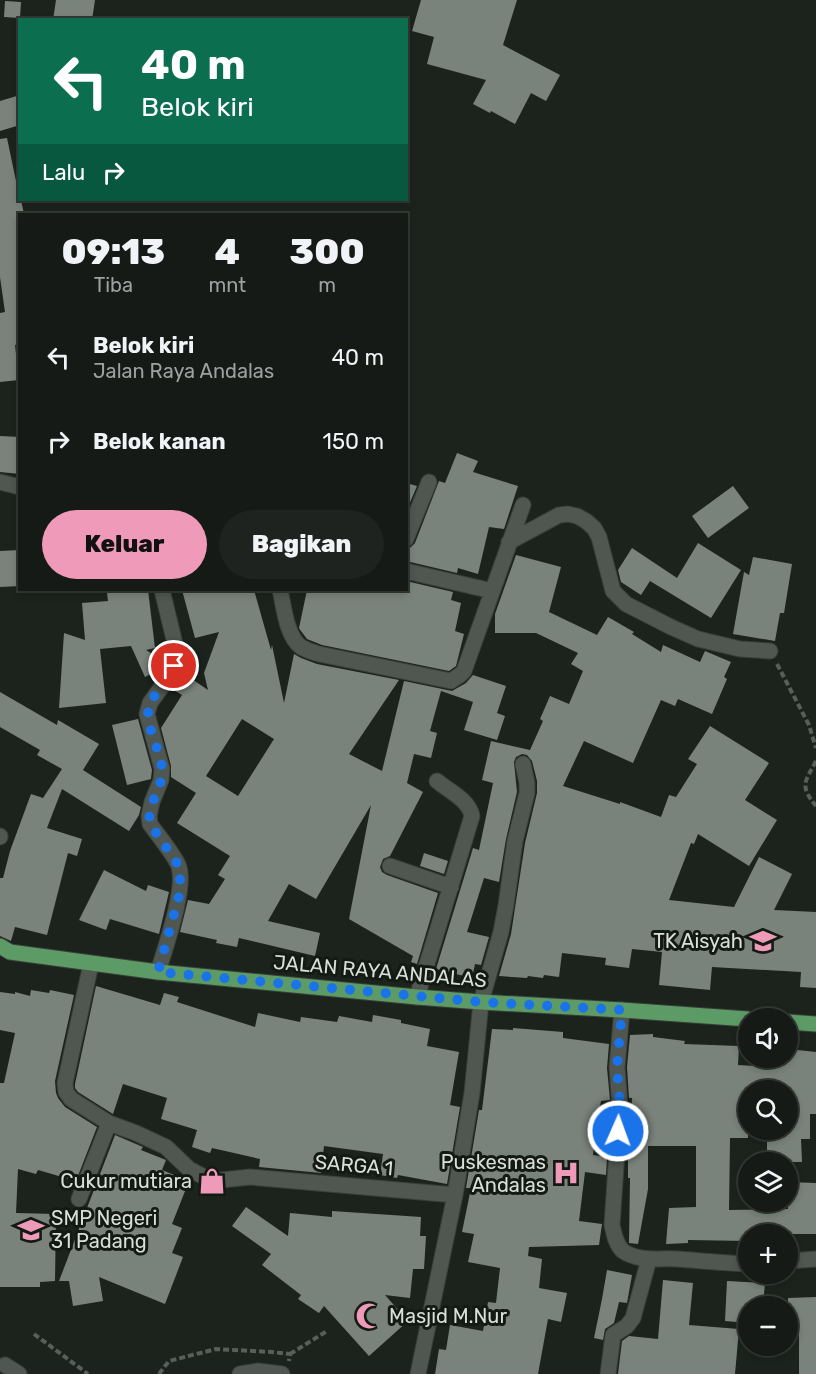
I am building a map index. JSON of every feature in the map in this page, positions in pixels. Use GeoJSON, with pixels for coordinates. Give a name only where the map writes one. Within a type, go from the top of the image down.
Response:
{"type":"FeatureCollection","features":[{"type":"Feature","properties":{"kind":"main road","name":"JALAN RAYA ANDALAS"},"geometry":{"type":"LineString","coordinates":[[3,952],[158,972],[481,1002],[738,1018]]}},
{"type":"Feature","properties":{"kind":"main road"},"geometry":{"type":"LineString","coordinates":[[798,1023],[816,1024]]}},
{"type":"Feature","properties":{"kind":"street"},"geometry":{"type":"LineString","coordinates":[[408,534],[429,482]]}},
{"type":"Feature","properties":{"kind":"street"},"geometry":{"type":"LineString","coordinates":[[0,483],[18,488]]}},
{"type":"Feature","properties":{"kind":"street"},"geometry":{"type":"LineString","coordinates":[[280,591],[292,636],[301,647],[308,651],[451,681],[464,671],[523,505]]}},
{"type":"Feature","properties":{"kind":"street"},"geometry":{"type":"LineString","coordinates":[[509,542],[559,515],[577,516],[594,528],[599,537],[613,591],[620,599],[698,639],[740,649],[770,651]]}},
{"type":"Feature","properties":{"kind":"street"},"geometry":{"type":"LineString","coordinates":[[408,571],[492,591]]}},
{"type":"Feature","properties":{"kind":"street"},"geometry":{"type":"LineString","coordinates":[[158,972],[179,896],[180,880],[179,866],[150,824],[149,816],[161,780],[162,769],[147,714],[150,703],[171,672],[177,652],[162,591]]}},
{"type":"Feature","properties":{"kind":"street"},"geometry":{"type":"LineString","coordinates":[[418,1374],[472,1093],[481,1002],[501,932],[515,841],[527,793],[523,764]]}},
{"type":"Feature","properties":{"kind":"street"},"geometry":{"type":"LineString","coordinates":[[417,996],[472,816],[466,804],[437,782]]}},
{"type":"Feature","properties":{"kind":"street"},"geometry":{"type":"LineString","coordinates":[[390,866],[451,887]]}},
{"type":"Feature","properties":{"kind":"street","name":"SARGA 1"},"geometry":{"type":"LineString","coordinates":[[91,964],[65,1083],[66,1092],[71,1099],[109,1124],[166,1147],[194,1172],[212,1181],[250,1177],[454,1195]]}},
{"type":"Feature","properties":{"kind":"street"},"geometry":{"type":"LineString","coordinates":[[622,1010],[617,1067],[620,1107],[612,1225],[617,1242],[623,1250],[649,1259],[738,1263]]}},
{"type":"Feature","properties":{"kind":"street"},"geometry":{"type":"LineString","coordinates":[[79,1199],[109,1124]]}},
{"type":"Feature","properties":{"kind":"street"},"geometry":{"type":"LineString","coordinates":[[608,1374],[614,1335],[627,1326],[633,1318],[649,1259]]}},
{"type":"Feature","properties":{"kind":"street"},"geometry":{"type":"LineString","coordinates":[[798,1260],[816,1259]]}},
{"type":"Feature","properties":{"kind":"street"},"geometry":{"type":"LineString","coordinates":[[5,1365],[19,1374]]}},
{"type":"Feature","properties":{"kind":"street"},"geometry":{"type":"LineString","coordinates":[[240,1374],[286,1369]]}},
{"type":"Feature","properties":{"kind":"path"},"geometry":{"type":"LineString","coordinates":[[770,651],[809,725],[816,748]]}},
{"type":"Feature","properties":{"kind":"path"},"geometry":{"type":"LineString","coordinates":[[816,761],[806,784],[806,792],[816,806]]}},
{"type":"Feature","properties":{"kind":"path"},"geometry":{"type":"LineString","coordinates":[[159,1374],[169,1361],[216,1349],[290,1354],[327,1331]]}},
{"type":"Feature","properties":{"kind":"path"},"geometry":{"type":"LineString","coordinates":[[34,1334],[88,1374]]}},
{"type":"Feature","properties":{"kind":"path"},"geometry":{"type":"LineString","coordinates":[[286,1369],[290,1354]]}},
{"type":"Feature","properties":{"kind":"building"},"geometry":{"type":"Polygon","coordinates":[[[56,0],[95,0],[92,18],[53,18],[56,0]]]}},
{"type":"Feature","properties":{"kind":"building"},"geometry":{"type":"Polygon","coordinates":[[[421,0],[517,0],[503,45],[560,75],[546,101],[531,93],[515,124],[473,104],[486,80],[427,64],[434,37],[412,31],[421,0]]]}},
{"type":"Feature","properties":{"kind":"building"},"geometry":{"type":"Polygon","coordinates":[[[5,1],[21,2],[20,18],[4,17],[5,1]]]}},
{"type":"Feature","properties":{"kind":"building"},"geometry":{"type":"Polygon","coordinates":[[[18,96],[18,126],[0,131],[0,101],[18,96]]]}},
{"type":"Feature","properties":{"kind":"building"},"geometry":{"type":"Polygon","coordinates":[[[7,138],[18,190],[18,201],[21,201],[24,213],[18,213],[18,344],[15,345],[18,380],[0,382],[0,313],[5,312],[0,277],[0,139],[7,138]]]}},
{"type":"Feature","properties":{"kind":"building"},"geometry":{"type":"Polygon","coordinates":[[[0,436],[18,437],[18,474],[0,472],[0,436]]]}},
{"type":"Feature","properties":{"kind":"building"},"geometry":{"type":"Polygon","coordinates":[[[457,453],[478,461],[473,472],[518,486],[504,529],[489,527],[478,574],[458,568],[457,573],[408,561],[408,548],[415,543],[439,481],[445,483],[457,453]]]}},
{"type":"Feature","properties":{"kind":"building"},"geometry":{"type":"Polygon","coordinates":[[[408,484],[417,486],[408,507],[408,484]]]}},
{"type":"Feature","properties":{"kind":"building"},"geometry":{"type":"Polygon","coordinates":[[[733,486],[749,508],[708,538],[692,516],[733,486]]]}},
{"type":"Feature","properties":{"kind":"building"},"geometry":{"type":"Polygon","coordinates":[[[698,543],[741,570],[711,618],[650,581],[641,595],[621,582],[618,570],[632,548],[677,578],[698,543]]]}},
{"type":"Feature","properties":{"kind":"building"},"geometry":{"type":"Polygon","coordinates":[[[18,550],[18,586],[0,587],[0,551],[18,550]]]}},
{"type":"Feature","properties":{"kind":"building"},"geometry":{"type":"Polygon","coordinates":[[[516,555],[561,567],[549,612],[597,635],[608,617],[634,632],[632,634],[661,652],[663,645],[700,662],[705,651],[731,662],[724,677],[727,679],[712,714],[678,699],[675,706],[661,700],[633,763],[584,741],[563,786],[620,804],[620,802],[661,817],[669,795],[676,797],[697,764],[688,759],[710,726],[769,763],[745,800],[777,820],[749,866],[698,834],[694,844],[691,843],[669,900],[734,907],[759,857],[792,874],[774,910],[816,912],[816,988],[800,987],[801,972],[712,967],[710,990],[659,985],[662,952],[632,949],[629,968],[605,965],[606,958],[562,953],[559,977],[499,976],[511,934],[525,843],[537,793],[537,781],[532,761],[527,755],[522,754],[516,757],[514,762],[517,792],[499,882],[484,878],[467,932],[489,937],[481,965],[475,964],[472,978],[436,969],[473,848],[479,850],[493,783],[482,780],[491,741],[530,750],[543,721],[540,719],[550,696],[569,704],[583,671],[571,664],[578,653],[536,633],[495,633],[495,614],[516,555]]]}},
{"type":"Feature","properties":{"kind":"building"},"geometry":{"type":"Polygon","coordinates":[[[753,557],[792,564],[784,613],[780,613],[775,641],[733,634],[744,572],[749,575],[753,557]]]}},
{"type":"Feature","properties":{"kind":"building"},"geometry":{"type":"Polygon","coordinates":[[[408,581],[453,592],[451,600],[461,603],[455,631],[464,634],[456,666],[449,671],[322,645],[307,639],[299,628],[307,591],[408,591],[408,581]]]}},
{"type":"Feature","properties":{"kind":"building"},"geometry":{"type":"Polygon","coordinates":[[[148,591],[155,648],[146,650],[165,662],[161,669],[145,677],[131,646],[100,649],[106,703],[59,708],[64,633],[85,640],[82,603],[108,601],[107,593],[148,591]]]}},
{"type":"Feature","properties":{"kind":"building"},"geometry":{"type":"Polygon","coordinates":[[[182,591],[254,591],[271,650],[272,645],[284,703],[294,654],[317,664],[399,680],[349,754],[382,771],[404,681],[452,691],[466,683],[473,675],[506,686],[497,713],[505,716],[497,740],[464,730],[473,702],[441,691],[430,731],[437,733],[431,758],[414,754],[407,783],[423,792],[390,856],[383,859],[380,867],[387,875],[438,893],[417,964],[411,962],[413,956],[349,919],[371,805],[316,899],[289,884],[268,921],[320,933],[315,956],[239,938],[237,947],[180,932],[188,900],[209,904],[225,879],[218,875],[230,856],[177,823],[196,793],[171,777],[171,766],[161,728],[182,695],[172,689],[183,673],[208,690],[204,673],[219,632],[195,638],[182,591]],[[242,719],[206,776],[238,796],[274,739],[242,719]]]}},
{"type":"Feature","properties":{"kind":"building"},"geometry":{"type":"Polygon","coordinates":[[[0,692],[57,725],[58,720],[99,744],[83,770],[141,807],[129,831],[62,789],[47,828],[82,839],[77,856],[68,853],[47,935],[15,927],[11,941],[0,936],[0,878],[3,878],[10,851],[31,794],[43,798],[62,769],[37,755],[40,750],[0,727],[0,692]]]}},
{"type":"Feature","properties":{"kind":"building"},"geometry":{"type":"Polygon","coordinates":[[[138,719],[152,770],[151,779],[127,785],[112,725],[138,719]]]}},
{"type":"Feature","properties":{"kind":"building"},"geometry":{"type":"Polygon","coordinates":[[[424,853],[448,861],[444,874],[420,866],[424,853]]]}},
{"type":"Feature","properties":{"kind":"building"},"geometry":{"type":"Polygon","coordinates":[[[104,870],[146,891],[148,885],[169,892],[159,934],[110,919],[106,930],[79,920],[104,870]]]}},
{"type":"Feature","properties":{"kind":"building"},"geometry":{"type":"Polygon","coordinates":[[[96,986],[160,1005],[164,993],[179,997],[177,1002],[255,1027],[258,1013],[300,1022],[301,1017],[337,1022],[339,1016],[372,1022],[373,1015],[401,1020],[401,1023],[430,1029],[427,1046],[459,1052],[450,1105],[460,1107],[447,1184],[398,1175],[397,1178],[380,1175],[383,1154],[324,1146],[321,1173],[259,1167],[260,1159],[212,1148],[210,1153],[192,1147],[197,1130],[161,1119],[167,1098],[123,1084],[113,1114],[75,1088],[96,986]]]}},
{"type":"Feature","properties":{"kind":"building"},"geometry":{"type":"Polygon","coordinates":[[[31,990],[49,993],[50,990],[74,995],[55,1081],[56,1093],[65,1107],[97,1127],[76,1181],[38,1170],[36,1174],[18,1169],[16,1213],[56,1214],[55,1281],[40,1282],[40,1287],[0,1287],[0,1083],[4,1083],[15,1033],[0,1030],[0,992],[15,994],[15,992],[30,996],[31,990]]]}},
{"type":"Feature","properties":{"kind":"building"},"geometry":{"type":"Polygon","coordinates":[[[513,1028],[563,1032],[563,1038],[609,1044],[607,1068],[610,1100],[601,1101],[593,1155],[607,1157],[606,1175],[585,1172],[579,1221],[602,1224],[599,1245],[529,1247],[528,1256],[542,1259],[539,1288],[567,1293],[561,1322],[548,1319],[538,1374],[435,1374],[439,1349],[446,1350],[450,1325],[483,1331],[488,1302],[496,1303],[500,1268],[468,1262],[474,1234],[462,1232],[471,1188],[466,1188],[479,1110],[482,1110],[492,1029],[513,1030],[513,1028]]]}},
{"type":"Feature","properties":{"kind":"building"},"geometry":{"type":"Polygon","coordinates":[[[653,1034],[653,1037],[685,1041],[684,1044],[738,1046],[738,1068],[798,1068],[798,1050],[816,1052],[816,1114],[810,1114],[810,1139],[801,1139],[802,1162],[798,1162],[798,1152],[767,1152],[767,1140],[798,1140],[798,1080],[738,1080],[738,1138],[730,1138],[729,1210],[798,1212],[798,1182],[816,1183],[816,1234],[798,1234],[798,1224],[738,1224],[738,1241],[688,1240],[688,1243],[666,1244],[669,1208],[696,1207],[696,1146],[648,1146],[648,1189],[638,1244],[629,1243],[628,1160],[632,1098],[629,1098],[627,1067],[630,1035],[653,1034]]]}},
{"type":"Feature","properties":{"kind":"building"},"geometry":{"type":"Polygon","coordinates":[[[115,1135],[143,1147],[141,1150],[166,1160],[162,1170],[189,1181],[172,1224],[182,1228],[172,1253],[183,1257],[165,1304],[99,1277],[103,1301],[73,1306],[69,1281],[59,1281],[115,1135]]]}},
{"type":"Feature","properties":{"kind":"building"},"geometry":{"type":"Polygon","coordinates":[[[246,1207],[288,1236],[290,1213],[332,1217],[332,1211],[421,1217],[420,1236],[426,1236],[424,1269],[413,1269],[410,1298],[385,1295],[408,1321],[369,1356],[324,1306],[319,1313],[298,1299],[301,1295],[262,1265],[271,1254],[232,1226],[246,1207]]]}},
{"type":"Feature","properties":{"kind":"building"},"geometry":{"type":"Polygon","coordinates":[[[607,1270],[632,1275],[627,1303],[619,1302],[614,1323],[605,1329],[603,1340],[594,1338],[607,1270]]]}},
{"type":"Feature","properties":{"kind":"building"},"geometry":{"type":"Polygon","coordinates":[[[663,1280],[693,1283],[689,1325],[738,1329],[735,1374],[618,1374],[622,1341],[629,1336],[658,1339],[663,1280]]]}},
{"type":"Feature","properties":{"kind":"building"},"geometry":{"type":"Polygon","coordinates":[[[727,1281],[738,1282],[738,1284],[765,1284],[764,1296],[738,1296],[738,1322],[725,1321],[727,1281]]]}},
{"type":"Feature","properties":{"kind":"building"},"geometry":{"type":"Polygon","coordinates":[[[816,1297],[816,1374],[799,1374],[798,1298],[816,1297]]]}},
{"type":"Feature","properties":{"kind":"place","name":"TK Aisyah"},"geometry":{"type":"Point","coordinates":[763,941]}},
{"type":"Feature","properties":{"kind":"place","name":"Puskesmas Andalas"},"geometry":{"type":"Point","coordinates":[566,1173]}},
{"type":"Feature","properties":{"kind":"place","name":"Cukur mutiara"},"geometry":{"type":"Point","coordinates":[212,1181]}},
{"type":"Feature","properties":{"kind":"place","name":"SMP Negeri 31 Padang"},"geometry":{"type":"Point","coordinates":[31,1230]}},
{"type":"Feature","properties":{"kind":"place","name":"Masjid M.Nur"},"geometry":{"type":"Point","coordinates":[369,1316]}},
{"type":"Feature","properties":{"kind":"route"},"geometry":{"type":"LineString","coordinates":[[174,666],[150,703],[147,714],[162,769],[161,780],[152,802],[150,824],[179,866],[180,880],[179,896],[158,972],[481,1002],[622,1010],[617,1067],[620,1107],[618,1131]]}}]}
